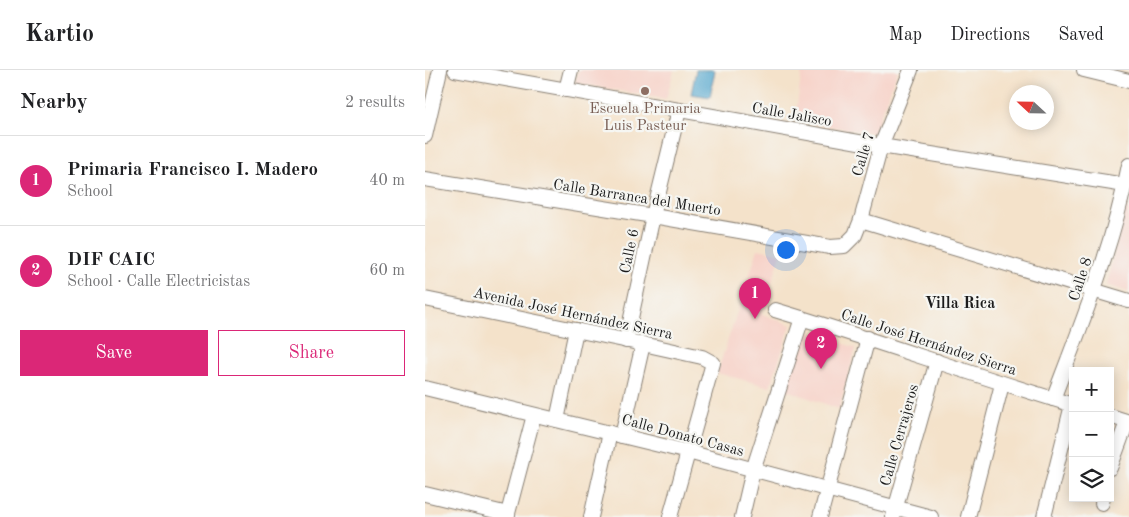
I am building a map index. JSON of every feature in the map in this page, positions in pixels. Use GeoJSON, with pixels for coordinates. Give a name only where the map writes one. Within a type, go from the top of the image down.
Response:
{"type":"FeatureCollection","features":[{"type":"Feature","properties":{"kind":"street"},"geometry":{"type":"LineString","coordinates":[[425,136],[440,70]]}},
{"type":"Feature","properties":{"kind":"street","name":"Calle Jalisco"},"geometry":{"type":"LineString","coordinates":[[455,70],[881,146],[1125,185]]}},
{"type":"Feature","properties":{"kind":"street"},"geometry":{"type":"LineString","coordinates":[[566,90],[571,70]]}},
{"type":"Feature","properties":{"kind":"street","name":"Calle 7"},"geometry":{"type":"LineString","coordinates":[[844,246],[855,234],[861,220],[881,146],[911,70]]}},
{"type":"Feature","properties":{"kind":"street"},"geometry":{"type":"LineString","coordinates":[[1084,70],[1129,81]]}},
{"type":"Feature","properties":{"kind":"street","name":"Calle 6"},"geometry":{"type":"LineString","coordinates":[[626,341],[653,216],[679,110]]}},
{"type":"Feature","properties":{"kind":"street","name":"Calle 8"},"geometry":{"type":"LineString","coordinates":[[1053,399],[1095,290],[1129,165]]}},
{"type":"Feature","properties":{"kind":"street","name":"Calle Barranca del Muerto"},"geometry":{"type":"LineString","coordinates":[[425,179],[830,247],[844,246]]}},
{"type":"Feature","properties":{"kind":"street"},"geometry":{"type":"LineString","coordinates":[[861,220],[1129,300]]}},
{"type":"Feature","properties":{"kind":"street","name":"Avenida José Hernández Sierra"},"geometry":{"type":"LineString","coordinates":[[425,299],[703,357],[713,363],[688,452]]}},
{"type":"Feature","properties":{"kind":"street","name":"Calle José Hernández Sierra"},"geometry":{"type":"LineString","coordinates":[[775,310],[868,338],[1002,384],[1069,404]]}},
{"type":"Feature","properties":{"kind":"street"},"geometry":{"type":"LineString","coordinates":[[742,517],[753,470],[802,318]]}},
{"type":"Feature","properties":{"kind":"street"},"geometry":{"type":"LineString","coordinates":[[557,420],[576,330]]}},
{"type":"Feature","properties":{"kind":"street"},"geometry":{"type":"LineString","coordinates":[[820,517],[868,338]]}},
{"type":"Feature","properties":{"kind":"street"},"geometry":{"type":"LineString","coordinates":[[591,517],[643,344]]}},
{"type":"Feature","properties":{"kind":"street","name":"Calle Cerrajeros"},"geometry":{"type":"LineString","coordinates":[[894,512],[937,361]]}},
{"type":"Feature","properties":{"kind":"street"},"geometry":{"type":"LineString","coordinates":[[968,517],[1002,384]]}},
{"type":"Feature","properties":{"kind":"street","name":"Calle Donato Casas"},"geometry":{"type":"LineString","coordinates":[[425,388],[827,488],[894,512],[931,517]]}},
{"type":"Feature","properties":{"kind":"street"},"geometry":{"type":"LineString","coordinates":[[1044,517],[1071,412]]}},
{"type":"Feature","properties":{"kind":"street"},"geometry":{"type":"LineString","coordinates":[[425,494],[507,516],[534,415]]}},
{"type":"Feature","properties":{"kind":"street"},"geometry":{"type":"LineString","coordinates":[[1114,417],[1128,422],[1114,458]]}},
{"type":"Feature","properties":{"kind":"street"},"geometry":{"type":"LineString","coordinates":[[671,517],[688,452]]}},
{"type":"Feature","properties":{"kind":"shaded area","name":"Escuela Primaria Luis Pasteur"},"geometry":{"type":"Polygon","coordinates":[[[579,70],[674,70],[666,99],[575,83],[579,70]]]}},
{"type":"Feature","properties":{"kind":"shaded area"},"geometry":{"type":"Polygon","coordinates":[[[802,70],[898,70],[874,133],[795,121],[802,70]]]}},
{"type":"Feature","properties":{"kind":"shaded area"},"geometry":{"type":"Polygon","coordinates":[[[1129,194],[1129,292],[1106,285],[1129,194]]]}},
{"type":"Feature","properties":{"kind":"shaded area"},"geometry":{"type":"Polygon","coordinates":[[[758,249],[781,254],[762,314],[791,325],[770,387],[717,373],[758,249]]]}},
{"type":"Feature","properties":{"kind":"shaded area"},"geometry":{"type":"Polygon","coordinates":[[[807,331],[856,348],[839,409],[784,389],[807,331]]]}},
{"type":"Feature","properties":{"kind":"water"},"geometry":{"type":"Polygon","coordinates":[[[696,70],[715,70],[710,97],[691,94],[696,70]]]}},
{"type":"Feature","properties":{"kind":"place","name":"Escuela Primaria Luis Pasteur"},"geometry":{"type":"Point","coordinates":[645,91]}},
{"type":"Feature","properties":{"kind":"place","name":"Primaria Francisco I. Madero"},"geometry":{"type":"Point","coordinates":[755,319]}},
{"type":"Feature","properties":{"kind":"place","name":"DIF CAIC"},"geometry":{"type":"Point","coordinates":[821,369]}},
{"type":"Feature","properties":{"kind":"district","name":"Villa Rica"},"geometry":{"type":"Point","coordinates":[960,302]}}]}
